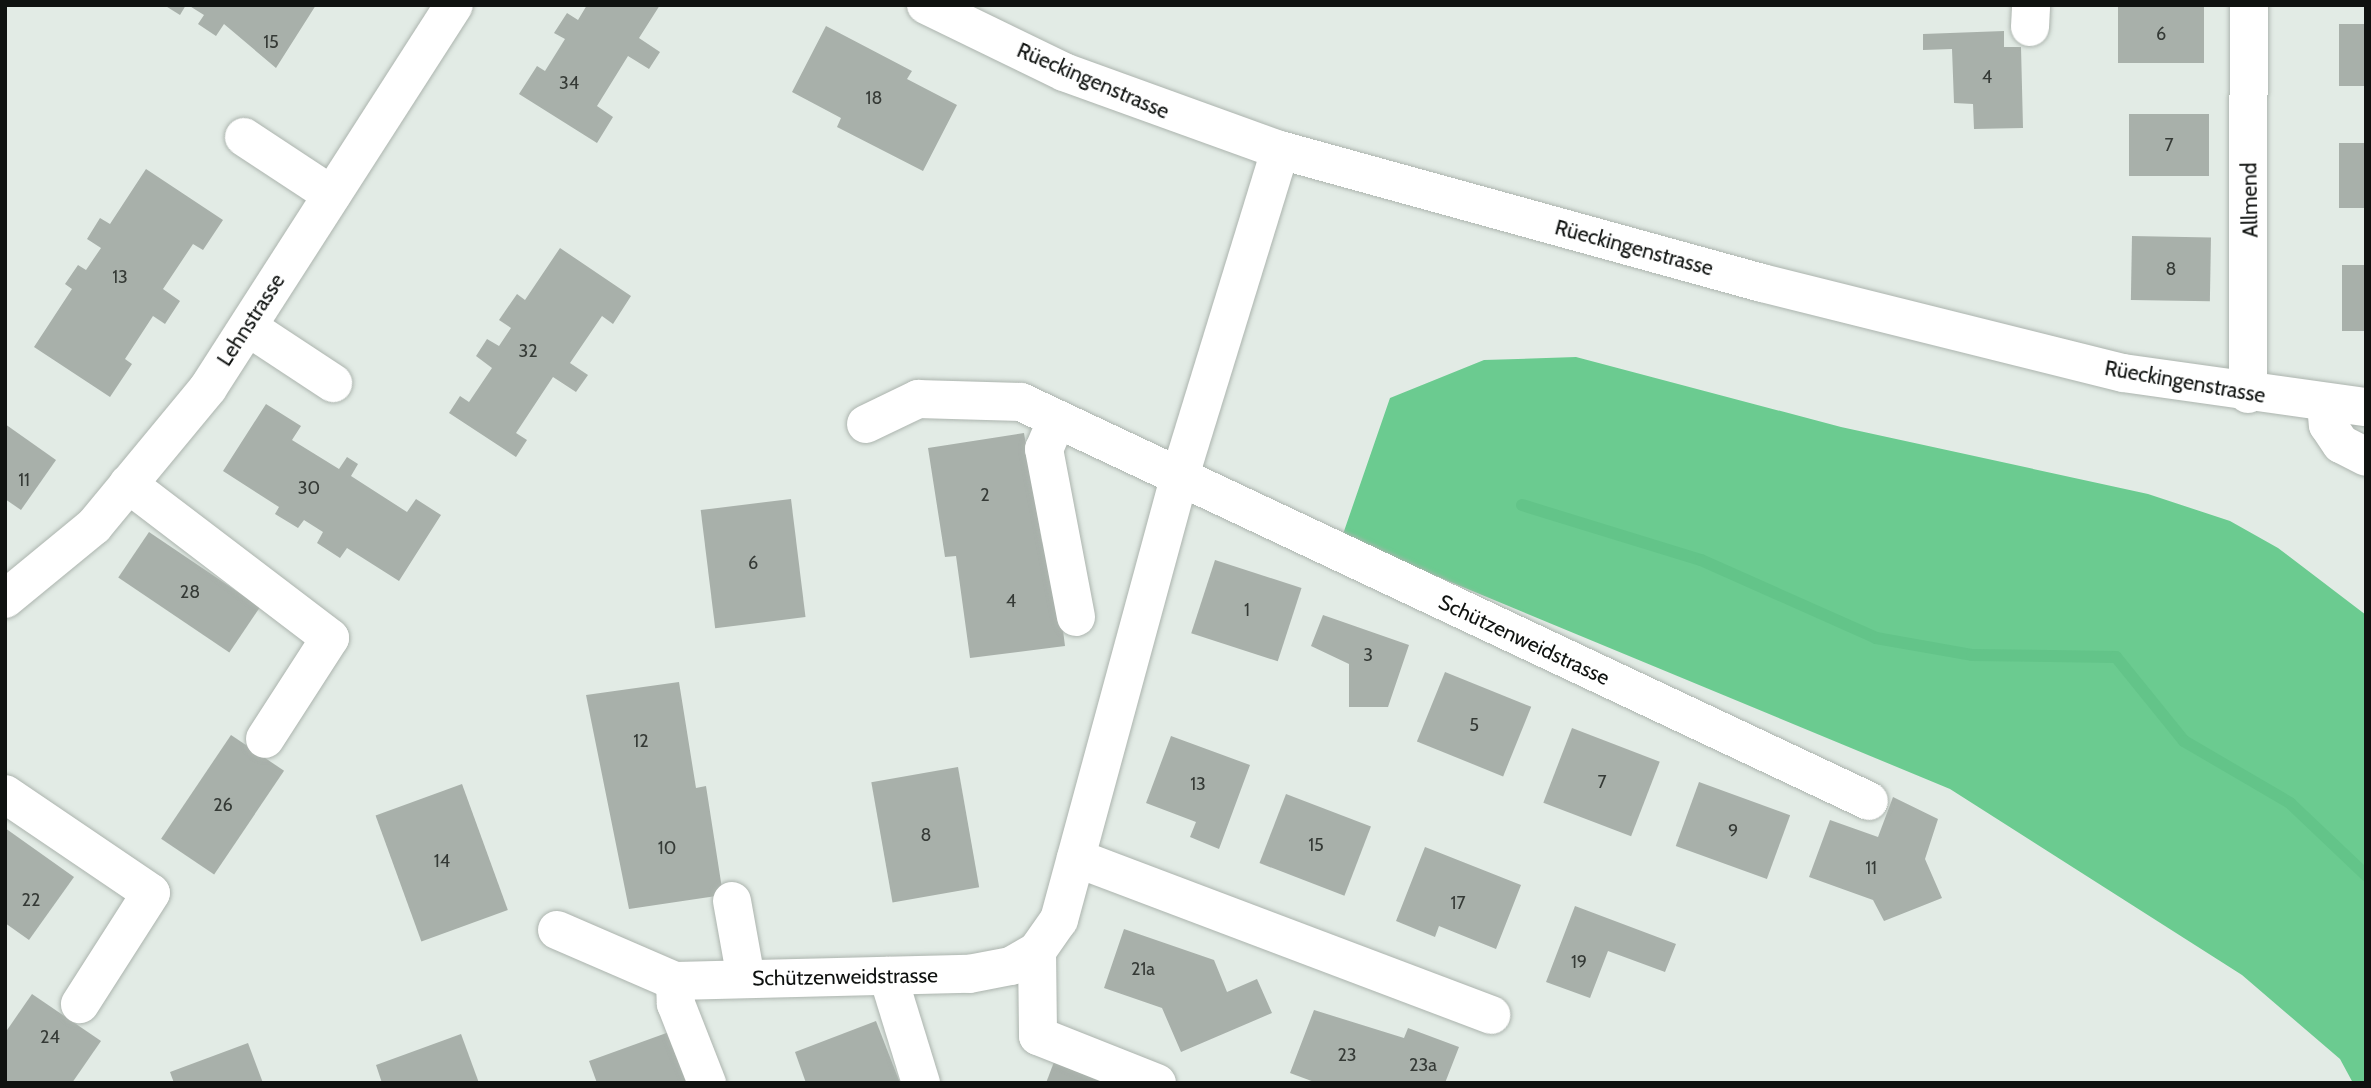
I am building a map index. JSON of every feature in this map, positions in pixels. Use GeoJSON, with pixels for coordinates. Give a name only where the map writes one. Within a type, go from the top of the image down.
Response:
{"type":"FeatureCollection","features":[{"type":"Feature","properties":{"kind":"street","name":"Lehnstrasse"},"geometry":{"type":"LineString","coordinates":[[5,599],[94,526],[208,388],[454,5]]}},
{"type":"Feature","properties":{"kind":"street","name":"Rüeckingenstrasse"},"geometry":{"type":"LineString","coordinates":[[926,5],[1064,72],[1280,150],[1762,283],[2123,373],[2248,394],[2366,407]]}},
{"type":"Feature","properties":{"kind":"street","name":"Allmend"},"geometry":{"type":"LineString","coordinates":[[2248,394],[2249,5]]}},
{"type":"Feature","properties":{"kind":"street"},"geometry":{"type":"LineString","coordinates":[[244,137],[332,195]]}},
{"type":"Feature","properties":{"kind":"street","name":"Schützenweidstrasse"},"geometry":{"type":"LineString","coordinates":[[557,930],[675,981],[969,974],[1011,966],[1037,951],[1059,920],[1179,479],[1280,150]]}},
{"type":"Feature","properties":{"kind":"street"},"geometry":{"type":"LineString","coordinates":[[248,327],[332,383]]}},
{"type":"Feature","properties":{"kind":"street"},"geometry":{"type":"LineString","coordinates":[[866,424],[918,399],[1021,401],[1179,479]]}},
{"type":"Feature","properties":{"kind":"street"},"geometry":{"type":"LineString","coordinates":[[2326,404],[2328,425],[2342,444],[2366,457]]}},
{"type":"Feature","properties":{"kind":"street"},"geometry":{"type":"LineString","coordinates":[[1057,419],[1044,449],[1076,617]]}},
{"type":"Feature","properties":{"kind":"street","name":"Schützenweidstrasse"},"geometry":{"type":"LineString","coordinates":[[1179,479],[1869,801]]}},
{"type":"Feature","properties":{"kind":"street"},"geometry":{"type":"LineString","coordinates":[[128,484],[330,638],[265,739]]}},
{"type":"Feature","properties":{"kind":"street"},"geometry":{"type":"LineString","coordinates":[[5,794],[150,893],[80,1004]]}},
{"type":"Feature","properties":{"kind":"street"},"geometry":{"type":"LineString","coordinates":[[1076,859],[1491,1015]]}},
{"type":"Feature","properties":{"kind":"street"},"geometry":{"type":"LineString","coordinates":[[732,901],[746,979]]}},
{"type":"Feature","properties":{"kind":"street"},"geometry":{"type":"LineString","coordinates":[[1037,951],[1038,1036],[1157,1083]]}},
{"type":"Feature","properties":{"kind":"street"},"geometry":{"type":"LineString","coordinates":[[888,976],[921,1083]]}},
{"type":"Feature","properties":{"kind":"street"},"geometry":{"type":"LineString","coordinates":[[675,981],[676,1004],[707,1083]]}},
{"type":"Feature","properties":{"kind":"green space"},"geometry":{"type":"Polygon","coordinates":[[[1576,357],[1841,427],[2148,494],[2230,521],[2278,548],[2366,615],[2366,1083],[2353,1083],[2340,1059],[2242,975],[1950,789],[1342,537],[1390,398],[1484,360],[1576,357]]]}},
{"type":"Feature","properties":{"kind":"building"},"geometry":{"type":"Polygon","coordinates":[[[164,5],[186,5],[180,15],[164,5]]]}},
{"type":"Feature","properties":{"kind":"building"},"geometry":{"type":"Polygon","coordinates":[[[188,5],[316,5],[276,68],[224,24],[216,36],[198,24],[204,15],[188,5]]]}},
{"type":"Feature","properties":{"kind":"building"},"geometry":{"type":"Polygon","coordinates":[[[587,5],[660,5],[639,38],[660,52],[649,69],[628,56],[597,106],[613,117],[597,143],[519,94],[537,66],[545,71],[565,39],[554,33],[567,13],[578,20],[587,5]]]}},
{"type":"Feature","properties":{"kind":"building"},"geometry":{"type":"Polygon","coordinates":[[[2118,5],[2204,5],[2204,63],[2118,63],[2118,5]]]}},
{"type":"Feature","properties":{"kind":"building"},"geometry":{"type":"Polygon","coordinates":[[[2339,24],[2366,24],[2366,86],[2339,86],[2339,24]]]}},
{"type":"Feature","properties":{"kind":"building"},"geometry":{"type":"Polygon","coordinates":[[[826,26],[912,71],[907,79],[957,105],[923,171],[837,127],[841,118],[792,92],[826,26]]]}},
{"type":"Feature","properties":{"kind":"building"},"geometry":{"type":"Polygon","coordinates":[[[2004,31],[2004,47],[2021,47],[2023,128],[1974,129],[1973,104],[1954,103],[1952,49],[1923,50],[1923,34],[2004,31]]]}},
{"type":"Feature","properties":{"kind":"building"},"geometry":{"type":"Polygon","coordinates":[[[2129,114],[2209,114],[2209,176],[2129,176],[2129,114]]]}},
{"type":"Feature","properties":{"kind":"building"},"geometry":{"type":"Polygon","coordinates":[[[2339,143],[2366,143],[2366,208],[2339,208],[2339,143]]]}},
{"type":"Feature","properties":{"kind":"building"},"geometry":{"type":"Polygon","coordinates":[[[146,169],[223,220],[203,250],[193,244],[163,289],[180,301],[165,324],[153,316],[125,359],[132,364],[110,397],[34,347],[72,289],[65,284],[78,265],[86,270],[101,248],[87,239],[100,218],[110,224],[146,169]]]}},
{"type":"Feature","properties":{"kind":"building"},"geometry":{"type":"Polygon","coordinates":[[[2132,236],[2211,237],[2210,301],[2131,300],[2132,236]]]}},
{"type":"Feature","properties":{"kind":"building"},"geometry":{"type":"Polygon","coordinates":[[[560,248],[631,296],[613,324],[602,316],[570,363],[588,375],[576,392],[553,377],[516,433],[527,440],[516,457],[449,413],[460,396],[469,402],[492,368],[476,356],[487,339],[499,346],[511,328],[499,320],[517,294],[525,300],[560,248]]]}},
{"type":"Feature","properties":{"kind":"building"},"geometry":{"type":"Polygon","coordinates":[[[2342,265],[2366,265],[2366,331],[2342,331],[2342,265]]]}},
{"type":"Feature","properties":{"kind":"building"},"geometry":{"type":"Polygon","coordinates":[[[266,404],[301,426],[292,440],[339,469],[347,457],[358,464],[351,476],[407,512],[416,499],[441,515],[399,581],[347,548],[340,558],[317,543],[323,532],[304,520],[298,528],[275,514],[279,507],[223,471],[266,404]]]}},
{"type":"Feature","properties":{"kind":"building"},"geometry":{"type":"Polygon","coordinates":[[[5,424],[56,460],[21,510],[5,499],[5,424]]]}},
{"type":"Feature","properties":{"kind":"building"},"geometry":{"type":"Polygon","coordinates":[[[1024,433],[1042,542],[1052,543],[1065,646],[970,658],[956,556],[945,557],[928,448],[1024,433]]]}},
{"type":"Feature","properties":{"kind":"building"},"geometry":{"type":"Polygon","coordinates":[[[791,499],[806,617],[715,628],[701,510],[791,499]]]}},
{"type":"Feature","properties":{"kind":"building"},"geometry":{"type":"Polygon","coordinates":[[[149,532],[260,607],[229,653],[118,578],[149,532]]]}},
{"type":"Feature","properties":{"kind":"building"},"geometry":{"type":"Polygon","coordinates":[[[1215,560],[1302,588],[1278,661],[1191,633],[1215,560]]]}},
{"type":"Feature","properties":{"kind":"building"},"geometry":{"type":"Polygon","coordinates":[[[1323,615],[1409,645],[1388,707],[1349,707],[1349,664],[1311,646],[1323,615]]]}},
{"type":"Feature","properties":{"kind":"building"},"geometry":{"type":"Polygon","coordinates":[[[1445,672],[1531,707],[1503,776],[1417,742],[1445,672]]]}},
{"type":"Feature","properties":{"kind":"building"},"geometry":{"type":"Polygon","coordinates":[[[679,682],[696,788],[706,786],[723,895],[629,909],[586,695],[679,682]]]}},
{"type":"Feature","properties":{"kind":"building"},"geometry":{"type":"Polygon","coordinates":[[[1572,728],[1660,762],[1631,836],[1543,803],[1572,728]]]}},
{"type":"Feature","properties":{"kind":"building"},"geometry":{"type":"Polygon","coordinates":[[[231,735],[284,771],[214,874],[161,839],[231,735]]]}},
{"type":"Feature","properties":{"kind":"building"},"geometry":{"type":"Polygon","coordinates":[[[1171,736],[1250,765],[1219,849],[1190,837],[1196,822],[1146,803],[1171,736]]]}},
{"type":"Feature","properties":{"kind":"building"},"geometry":{"type":"Polygon","coordinates":[[[958,767],[979,887],[893,902],[871,782],[958,767]]]}},
{"type":"Feature","properties":{"kind":"building"},"geometry":{"type":"Polygon","coordinates":[[[1699,782],[1790,815],[1767,879],[1676,846],[1699,782]]]}},
{"type":"Feature","properties":{"kind":"building"},"geometry":{"type":"Polygon","coordinates":[[[462,784],[508,910],[421,941],[376,815],[462,784]]]}},
{"type":"Feature","properties":{"kind":"building"},"geometry":{"type":"Polygon","coordinates":[[[1286,794],[1371,827],[1344,896],[1259,863],[1286,794]]]}},
{"type":"Feature","properties":{"kind":"building"},"geometry":{"type":"Polygon","coordinates":[[[1893,797],[1938,819],[1925,859],[1942,898],[1884,921],[1873,900],[1809,877],[1830,820],[1878,837],[1893,797]]]}},
{"type":"Feature","properties":{"kind":"building"},"geometry":{"type":"Polygon","coordinates":[[[5,828],[74,877],[29,940],[5,923],[5,828]]]}},
{"type":"Feature","properties":{"kind":"building"},"geometry":{"type":"Polygon","coordinates":[[[1425,847],[1521,885],[1496,949],[1439,926],[1435,937],[1396,921],[1425,847]]]}},
{"type":"Feature","properties":{"kind":"building"},"geometry":{"type":"Polygon","coordinates":[[[1575,906],[1676,944],[1665,972],[1608,951],[1590,998],[1546,982],[1575,906]]]}},
{"type":"Feature","properties":{"kind":"building"},"geometry":{"type":"Polygon","coordinates":[[[1124,929],[1214,960],[1227,992],[1257,979],[1272,1013],[1181,1052],[1162,1008],[1104,988],[1124,929]]]}},
{"type":"Feature","properties":{"kind":"building"},"geometry":{"type":"Polygon","coordinates":[[[32,994],[101,1041],[72,1083],[5,1083],[5,1033],[32,994]]]}},
{"type":"Feature","properties":{"kind":"building"},"geometry":{"type":"Polygon","coordinates":[[[1314,1010],[1404,1038],[1408,1028],[1459,1047],[1445,1083],[1317,1083],[1290,1073],[1314,1010]]]}},
{"type":"Feature","properties":{"kind":"building"},"geometry":{"type":"Polygon","coordinates":[[[876,1021],[900,1083],[806,1083],[795,1052],[876,1021]]]}},
{"type":"Feature","properties":{"kind":"building"},"geometry":{"type":"Polygon","coordinates":[[[672,1031],[691,1083],[597,1083],[589,1061],[672,1031]]]}},
{"type":"Feature","properties":{"kind":"building"},"geometry":{"type":"Polygon","coordinates":[[[461,1034],[479,1083],[382,1083],[376,1065],[461,1034]]]}},
{"type":"Feature","properties":{"kind":"building"},"geometry":{"type":"Polygon","coordinates":[[[248,1043],[263,1083],[174,1083],[170,1072],[248,1043]]]}},
{"type":"Feature","properties":{"kind":"building"},"geometry":{"type":"Polygon","coordinates":[[[1054,1062],[1105,1083],[1046,1083],[1054,1062]]]}},
{"type":"Feature","properties":{"kind":"waterway"},"geometry":{"type":"LineString","coordinates":[[1522,505],[1701,560],[1876,638],[1972,655],[2116,657],[2184,741],[2290,803],[2366,875]]}}]}
